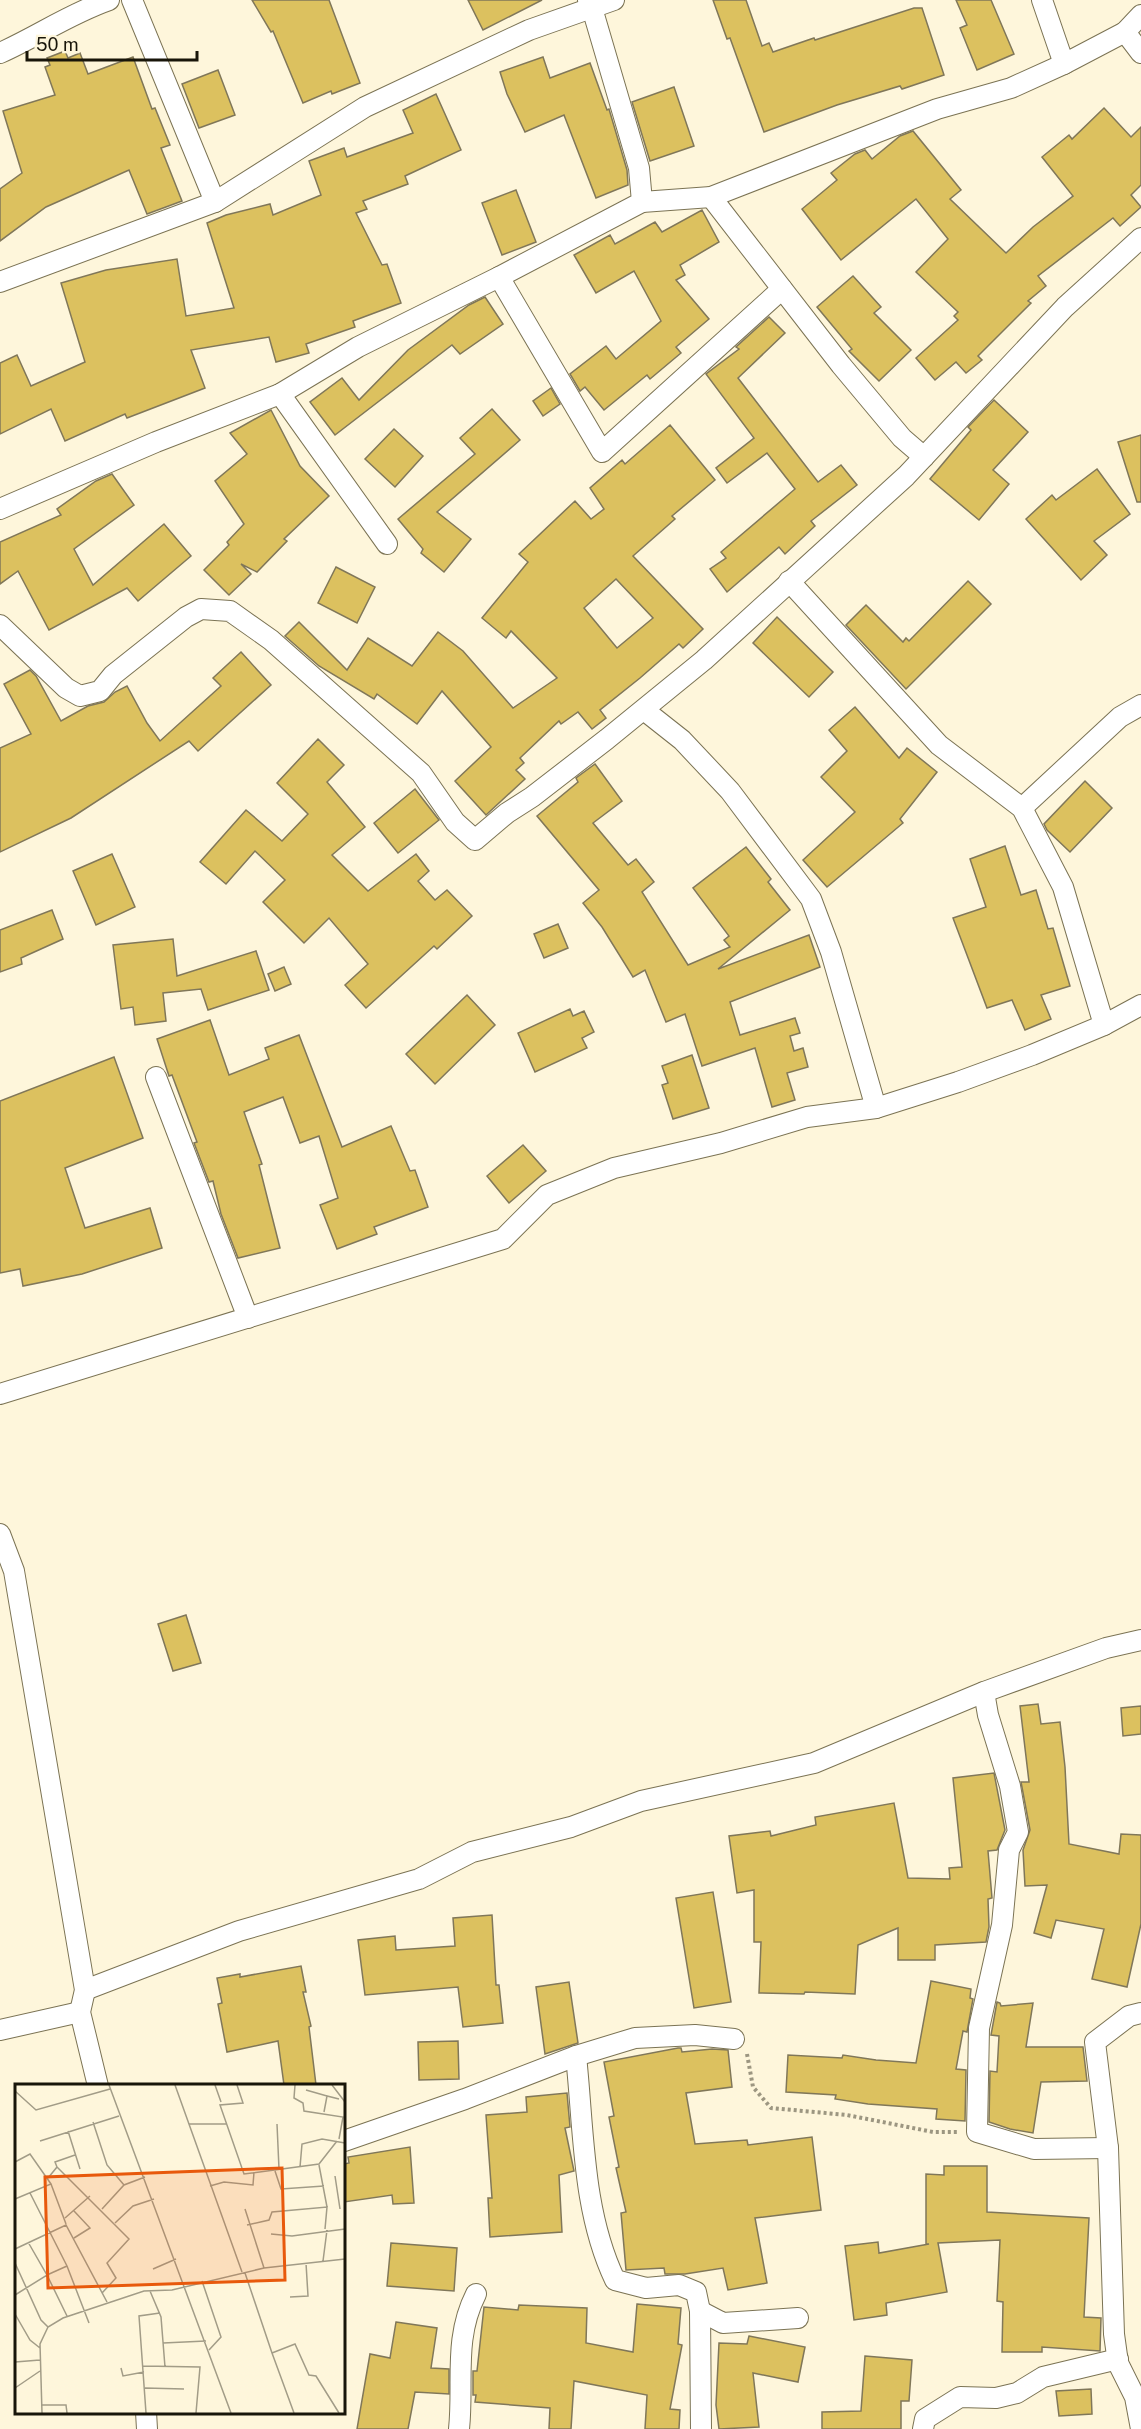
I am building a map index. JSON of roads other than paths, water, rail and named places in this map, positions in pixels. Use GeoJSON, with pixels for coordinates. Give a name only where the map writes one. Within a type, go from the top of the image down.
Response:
{"type":"FeatureCollection","features":[{"type":"Feature","properties":{"kind":"street"},"geometry":{"type":"LineString","coordinates":[[0,52],[24,42],[78,11],[109,0]]}},
{"type":"Feature","properties":{"kind":"street"},"geometry":{"type":"LineString","coordinates":[[132,0],[215,202]]}},
{"type":"Feature","properties":{"kind":"street"},"geometry":{"type":"LineString","coordinates":[[0,282],[215,202],[365,107],[529,30],[590,4],[614,0]]}},
{"type":"Feature","properties":{"kind":"street"},"geometry":{"type":"LineString","coordinates":[[1042,0],[1064,64]]}},
{"type":"Feature","properties":{"kind":"street"},"geometry":{"type":"LineString","coordinates":[[590,4],[639,168],[642,202]]}},
{"type":"Feature","properties":{"kind":"street"},"geometry":{"type":"LineString","coordinates":[[0,509],[156,442],[280,394],[358,347],[500,277],[642,202],[711,197],[937,109],[1011,88],[1064,64],[1125,32],[1141,15]]}},
{"type":"Feature","properties":{"kind":"street"},"geometry":{"type":"LineString","coordinates":[[1125,32],[1141,53]]}},
{"type":"Feature","properties":{"kind":"street"},"geometry":{"type":"LineString","coordinates":[[711,197],[842,365],[902,438],[924,457]]}},
{"type":"Feature","properties":{"kind":"street"},"geometry":{"type":"LineString","coordinates":[[0,625],[66,688],[80,696],[100,691],[113,675],[186,616],[201,609],[230,611],[271,640],[421,774],[455,822],[475,840],[507,813],[532,797],[644,710],[704,660],[906,476],[1065,307],[1141,238]]}},
{"type":"Feature","properties":{"kind":"street"},"geometry":{"type":"LineString","coordinates":[[500,277],[602,452],[783,289]]}},
{"type":"Feature","properties":{"kind":"street"},"geometry":{"type":"LineString","coordinates":[[280,394],[387,544]]}},
{"type":"Feature","properties":{"kind":"street"},"geometry":{"type":"LineString","coordinates":[[789,581],[939,745],[1022,808],[1063,887],[1104,1025]]}},
{"type":"Feature","properties":{"kind":"street"},"geometry":{"type":"LineString","coordinates":[[1022,808],[1120,717],[1141,705]]}},
{"type":"Feature","properties":{"kind":"street"},"geometry":{"type":"LineString","coordinates":[[644,710],[682,740],[730,791],[811,899],[835,962],[876,1108]]}},
{"type":"Feature","properties":{"kind":"street"},"geometry":{"type":"LineString","coordinates":[[0,1394],[502,1239],[547,1195],[614,1168],[720,1143],[807,1117],[876,1108],[958,1082],[1104,1025],[1141,1005]]}},
{"type":"Feature","properties":{"kind":"street"},"geometry":{"type":"LineString","coordinates":[[156,1077],[248,1318]]}},
{"type":"Feature","properties":{"kind":"street"},"geometry":{"type":"LineString","coordinates":[[0,1534],[85,1990],[80,2012],[98,2084]]}},
{"type":"Feature","properties":{"kind":"street"},"geometry":{"type":"LineString","coordinates":[[85,1990],[239,1931],[419,1879],[472,1852],[571,1827],[641,1801],[814,1763],[984,1692],[1106,1648],[1141,1640]]}},
{"type":"Feature","properties":{"kind":"street"},"geometry":{"type":"LineString","coordinates":[[984,1692],[988,1715],[1010,1786],[1018,1832],[1009,1850],[1002,1925],[979,2028],[977,2132],[1034,2149],[1107,2148]]}},
{"type":"Feature","properties":{"kind":"street"},"geometry":{"type":"LineString","coordinates":[[0,2030],[80,2012]]}},
{"type":"Feature","properties":{"kind":"street"},"geometry":{"type":"LineString","coordinates":[[1141,2013],[1129,2016],[1095,2042],[1107,2148],[1114,2325],[1118,2359],[1138,2397],[1141,2429]]}},
{"type":"Feature","properties":{"kind":"street"},"geometry":{"type":"LineString","coordinates":[[345,2141],[465,2099],[576,2056],[635,2038],[695,2035],[734,2039]]}},
{"type":"Feature","properties":{"kind":"street"},"geometry":{"type":"LineString","coordinates":[[576,2056],[592,2211],[606,2262],[615,2280],[646,2288],[679,2285],[696,2292],[700,2311],[701,2429]]}},
{"type":"Feature","properties":{"kind":"street"},"geometry":{"type":"LineString","coordinates":[[459,2429],[459,2359],[470,2307],[476,2294]]}},
{"type":"Feature","properties":{"kind":"street"},"geometry":{"type":"LineString","coordinates":[[700,2311],[723,2323],[798,2318]]}},
{"type":"Feature","properties":{"kind":"street"},"geometry":{"type":"LineString","coordinates":[[922,2429],[925,2419],[960,2397],[996,2398],[1017,2393],[1043,2377],[1118,2359]]}},
{"type":"Feature","properties":{"kind":"street"},"geometry":{"type":"LineString","coordinates":[[146,2414],[147,2429]]}}]}
